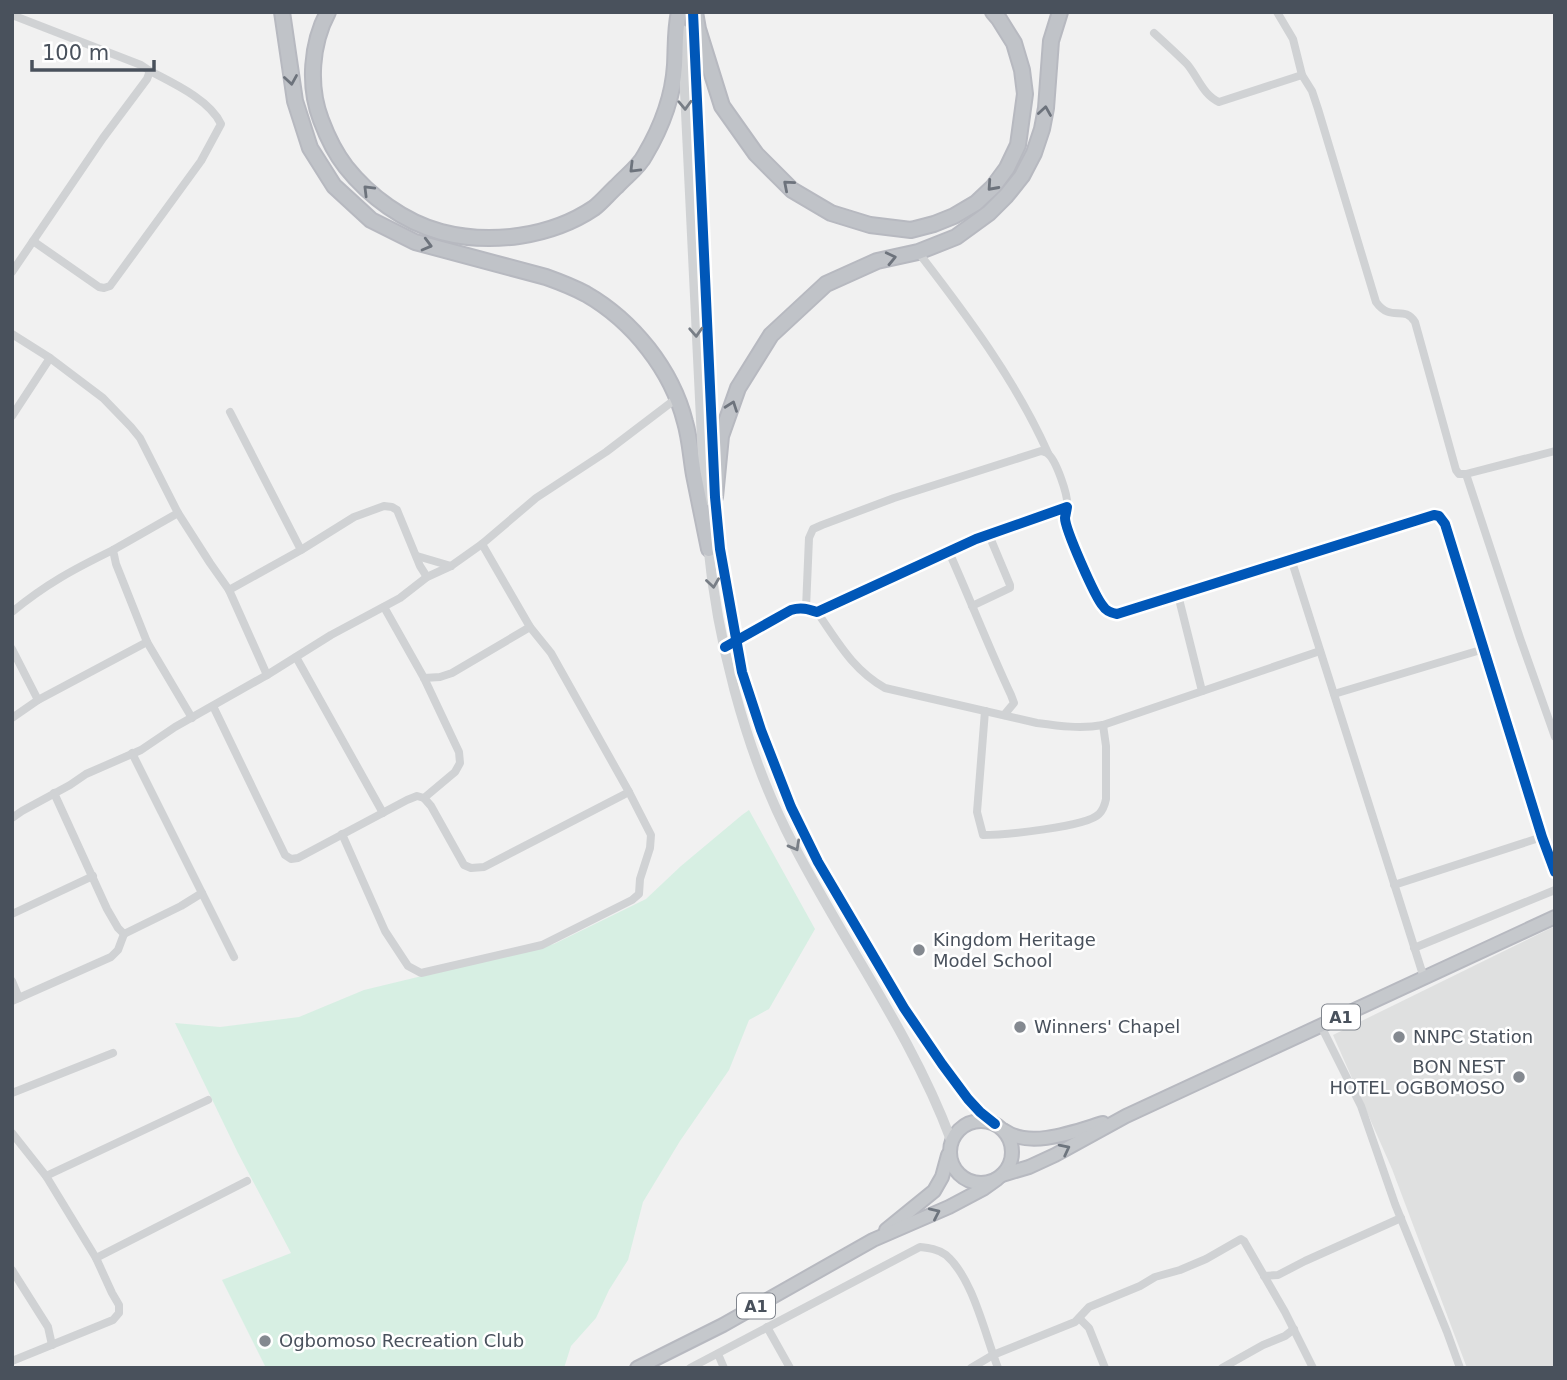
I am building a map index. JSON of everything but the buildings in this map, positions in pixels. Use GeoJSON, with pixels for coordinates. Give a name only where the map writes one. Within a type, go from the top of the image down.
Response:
{"type":"FeatureCollection","features":[{"type":"Feature","properties":{"kind":"highway"},"geometry":{"type":"LineString","coordinates":[[282,12],[295,101],[310,148],[334,186],[371,220],[415,242],[546,277],[587,295],[620,320],[645,345],[667,375],[685,423],[709,549]]}},
{"type":"Feature","properties":{"kind":"highway"},"geometry":{"type":"LineString","coordinates":[[328,12],[321,25],[312,69],[316,106],[328,137],[345,166],[374,197],[408,219],[440,232],[500,238],[528,234],[575,219],[597,206],[644,159],[666,110],[673,84],[676,23],[680,12]]}},
{"type":"Feature","properties":{"kind":"highway"},"geometry":{"type":"LineString","coordinates":[[694,12],[722,106],[756,154],[792,190],[831,213],[870,225],[911,230],[954,216],[976,203],[993,187],[1007,168],[1018,145],[1025,94],[1022,70],[1014,43],[993,12]]}},
{"type":"Feature","properties":{"kind":"highway"},"geometry":{"type":"LineString","coordinates":[[715,497],[721,436],[738,388],[771,335],[826,284],[877,261],[918,252],[956,237],[989,213],[1021,176],[1034,153],[1042,129],[1051,41],[1060,12]]}},
{"type":"Feature","properties":{"kind":"highway","name":"A1"},"geometry":{"type":"LineString","coordinates":[[637,1368],[723,1325],[873,1240],[949,1207],[1000,1177],[1055,1155],[1126,1116],[1555,916]]}},
{"type":"Feature","properties":{"kind":"highway","name":"A1"},"geometry":{"type":"LineString","coordinates":[[999,1126],[1014,1136],[1041,1138],[1126,1116]]}},
{"type":"Feature","properties":{"kind":"highway"},"geometry":{"type":"LineString","coordinates":[[985,1120],[999,1126],[1008,1135],[1013,1152],[1012,1161],[1000,1177],[987,1183],[975,1183],[956,1172],[951,1162],[950,1146],[957,1131],[965,1124],[975,1121],[985,1120]]}},
{"type":"Feature","properties":{"kind":"highway","name":"A1"},"geometry":{"type":"LineString","coordinates":[[873,1240],[934,1191],[942,1177],[950,1146]]}},
{"type":"Feature","properties":{"kind":"street"},"geometry":{"type":"LineString","coordinates":[[680,12],[709,549],[717,611],[731,674],[752,746],[778,812],[922,1070],[941,1112],[950,1146]]}},
{"type":"Feature","properties":{"kind":"street"},"geometry":{"type":"LineString","coordinates":[[694,12],[715,497],[720,549],[742,672],[791,807],[818,862],[904,1008],[942,1064],[974,1106],[999,1126]]}},
{"type":"Feature","properties":{"kind":"street"},"geometry":{"type":"LineString","coordinates":[[1277,12],[1293,38],[1302,75],[1312,91],[1376,302],[1381,310],[1387,313],[1405,313],[1415,322],[1456,470],[1459,474],[1466,474],[1554,454]]}},
{"type":"Feature","properties":{"kind":"street"},"geometry":{"type":"LineString","coordinates":[[12,15],[141,65],[183,89],[218,117],[221,124],[201,161],[110,286],[99,287],[33,241]]}},
{"type":"Feature","properties":{"kind":"street"},"geometry":{"type":"LineString","coordinates":[[1154,33],[1189,67],[1212,99],[1219,102],[1302,75]]}},
{"type":"Feature","properties":{"kind":"street"},"geometry":{"type":"LineString","coordinates":[[12,272],[150,71]]}},
{"type":"Feature","properties":{"kind":"street"},"geometry":{"type":"LineString","coordinates":[[918,252],[1012,384],[1035,423],[1068,498],[1065,518],[1068,529],[1091,584],[1108,612],[1117,614],[1434,515],[1439,516],[1445,524],[1555,872]]}},
{"type":"Feature","properties":{"kind":"street"},"geometry":{"type":"LineString","coordinates":[[12,334],[50,358],[103,398],[140,438],[178,513],[229,590],[267,675]]}},
{"type":"Feature","properties":{"kind":"street"},"geometry":{"type":"LineString","coordinates":[[12,416],[50,358]]}},
{"type":"Feature","properties":{"kind":"street"},"geometry":{"type":"LineString","coordinates":[[12,818],[86,774],[141,750],[175,727],[400,598],[427,577],[482,544],[536,498],[606,452],[677,398]]}},
{"type":"Feature","properties":{"kind":"street"},"geometry":{"type":"LineString","coordinates":[[230,412],[301,550]]}},
{"type":"Feature","properties":{"kind":"street"},"geometry":{"type":"LineString","coordinates":[[806,608],[809,538],[813,529],[894,498],[1041,451],[1048,453]]}},
{"type":"Feature","properties":{"kind":"street"},"geometry":{"type":"LineString","coordinates":[[1466,474],[1555,737]]}},
{"type":"Feature","properties":{"kind":"street"},"geometry":{"type":"LineString","coordinates":[[229,590],[354,517],[373,509],[392,506],[397,510],[427,577]]}},
{"type":"Feature","properties":{"kind":"street"},"geometry":{"type":"LineString","coordinates":[[817,612],[948,552],[1068,507]]}},
{"type":"Feature","properties":{"kind":"street"},"geometry":{"type":"LineString","coordinates":[[12,612],[70,571],[178,513]]}},
{"type":"Feature","properties":{"kind":"street"},"geometry":{"type":"LineString","coordinates":[[972,606],[1010,588],[989,535]]}},
{"type":"Feature","properties":{"kind":"street"},"geometry":{"type":"LineString","coordinates":[[342,834],[385,931],[408,965],[421,973],[542,945],[639,894],[640,878],[650,848],[650,835],[551,653],[530,627],[482,544]]}},
{"type":"Feature","properties":{"kind":"street"},"geometry":{"type":"LineString","coordinates":[[113,550],[147,642],[192,718]]}},
{"type":"Feature","properties":{"kind":"street"},"geometry":{"type":"LineString","coordinates":[[948,552],[1014,703],[1004,715]]}},
{"type":"Feature","properties":{"kind":"street"},"geometry":{"type":"LineString","coordinates":[[417,556],[451,565]]}},
{"type":"Feature","properties":{"kind":"street"},"geometry":{"type":"LineString","coordinates":[[1296,559],[1293,565],[1423,978]]}},
{"type":"Feature","properties":{"kind":"street"},"geometry":{"type":"LineString","coordinates":[[1178,596],[1202,691]]}},
{"type":"Feature","properties":{"kind":"street"},"geometry":{"type":"LineString","coordinates":[[384,607],[425,678],[459,752],[460,763],[455,772],[425,798]]}},
{"type":"Feature","properties":{"kind":"street"},"geometry":{"type":"LineString","coordinates":[[725,647],[791,610],[806,608],[817,612],[854,665],[885,688],[1062,727],[1104,725],[1320,651]]}},
{"type":"Feature","properties":{"kind":"street"},"geometry":{"type":"LineString","coordinates":[[425,678],[452,673],[530,627]]}},
{"type":"Feature","properties":{"kind":"street"},"geometry":{"type":"LineString","coordinates":[[12,718],[38,700],[147,642]]}},
{"type":"Feature","properties":{"kind":"street"},"geometry":{"type":"LineString","coordinates":[[12,649],[38,700]]}},
{"type":"Feature","properties":{"kind":"street"},"geometry":{"type":"LineString","coordinates":[[1334,694],[1484,649]]}},
{"type":"Feature","properties":{"kind":"street"},"geometry":{"type":"LineString","coordinates":[[296,657],[383,813]]}},
{"type":"Feature","properties":{"kind":"street"},"geometry":{"type":"LineString","coordinates":[[213,706],[285,855],[291,859],[298,858],[417,796],[425,798],[431,806],[464,865],[471,868],[484,867],[629,792]]}},
{"type":"Feature","properties":{"kind":"street"},"geometry":{"type":"LineString","coordinates":[[985,711],[977,812],[983,835],[1072,824],[1098,816],[1106,799],[1104,725]]}},
{"type":"Feature","properties":{"kind":"street"},"geometry":{"type":"LineString","coordinates":[[132,753],[234,957]]}},
{"type":"Feature","properties":{"kind":"street"},"geometry":{"type":"LineString","coordinates":[[54,793],[107,909],[124,934]]}},
{"type":"Feature","properties":{"kind":"street"},"geometry":{"type":"LineString","coordinates":[[778,812],[791,807]]}},
{"type":"Feature","properties":{"kind":"street"},"geometry":{"type":"LineString","coordinates":[[1394,885],[1542,837]]}},
{"type":"Feature","properties":{"kind":"street"},"geometry":{"type":"LineString","coordinates":[[12,914],[93,876]]}},
{"type":"Feature","properties":{"kind":"street"},"geometry":{"type":"LineString","coordinates":[[1414,948],[1555,890]]}},
{"type":"Feature","properties":{"kind":"street"},"geometry":{"type":"LineString","coordinates":[[824,898],[837,892]]}},
{"type":"Feature","properties":{"kind":"street"},"geometry":{"type":"LineString","coordinates":[[12,981],[15,999],[111,957],[118,950],[124,934],[202,893]]}},
{"type":"Feature","properties":{"kind":"street"},"geometry":{"type":"LineString","coordinates":[[1321,1026],[1361,1106],[1401,1218],[1460,1368]]}},
{"type":"Feature","properties":{"kind":"street"},"geometry":{"type":"LineString","coordinates":[[12,1093],[113,1053]]}},
{"type":"Feature","properties":{"kind":"street"},"geometry":{"type":"LineString","coordinates":[[46,1176],[208,1100]]}},
{"type":"Feature","properties":{"kind":"street"},"geometry":{"type":"LineString","coordinates":[[12,1361],[113,1320],[119,1313],[119,1305],[96,1258],[46,1176],[13,1136]]}},
{"type":"Feature","properties":{"kind":"street"},"geometry":{"type":"LineString","coordinates":[[96,1258],[247,1181]]}},
{"type":"Feature","properties":{"kind":"street"},"geometry":{"type":"LineString","coordinates":[[1264,1276],[1278,1275],[1401,1218]]}},
{"type":"Feature","properties":{"kind":"street"},"geometry":{"type":"LineString","coordinates":[[971,1368],[993,1355],[1075,1322],[1089,1307],[1155,1277],[1206,1259],[1241,1239],[1294,1329],[1313,1368]]}},
{"type":"Feature","properties":{"kind":"street"},"geometry":{"type":"LineString","coordinates":[[690,1368],[920,1247],[944,1254],[965,1279],[998,1368]]}},
{"type":"Feature","properties":{"kind":"street"},"geometry":{"type":"LineString","coordinates":[[12,1270],[48,1327],[52,1345]]}},
{"type":"Feature","properties":{"kind":"street"},"geometry":{"type":"LineString","coordinates":[[1079,1318],[1089,1328],[1105,1368]]}},
{"type":"Feature","properties":{"kind":"street"},"geometry":{"type":"LineString","coordinates":[[767,1327],[790,1368]]}},
{"type":"Feature","properties":{"kind":"street"},"geometry":{"type":"LineString","coordinates":[[1222,1368],[1294,1329]]}},
{"type":"Feature","properties":{"kind":"street"},"geometry":{"type":"LineString","coordinates":[[718,1354],[724,1368]]}},
{"type":"Feature","properties":{"kind":"shaded area"},"geometry":{"type":"Polygon","coordinates":[[[1555,926],[1555,1368],[1467,1368],[1392,1169],[1333,1035],[1555,926]]]}},
{"type":"Feature","properties":{"kind":"green space"},"geometry":{"type":"Polygon","coordinates":[[[749,810],[815,929],[769,1009],[749,1020],[729,1070],[680,1141],[643,1202],[628,1260],[609,1290],[596,1318],[571,1346],[564,1368],[266,1368],[222,1280],[291,1253],[238,1153],[175,1023],[220,1027],[299,1017],[364,990],[554,944],[646,899],[749,810]]]}},
{"type":"Feature","properties":{"kind":"cycle path"},"geometry":{"type":"LineString","coordinates":[[693,12],[715,497],[720,549],[742,672],[791,807],[818,862],[904,1008],[968,1099],[995,1124]]}},
{"type":"Feature","properties":{"kind":"cycle path"},"geometry":{"type":"LineString","coordinates":[[725,647],[791,610],[817,612],[976,539],[1067,507],[1066,525],[1087,577],[1104,608],[1117,614],[1434,515],[1439,516],[1445,524],[1555,872]]}},
{"type":"Feature","properties":{"kind":"place","name":"Kingdom Heritage Model School"},"geometry":{"type":"Point","coordinates":[919,950]}},
{"type":"Feature","properties":{"kind":"place","name":"Winners' Chapel"},"geometry":{"type":"Point","coordinates":[1020,1027]}},
{"type":"Feature","properties":{"kind":"place","name":"NNPC Station"},"geometry":{"type":"Point","coordinates":[1399,1037]}},
{"type":"Feature","properties":{"kind":"place","name":"BON NEST HOTEL OGBOMOSO"},"geometry":{"type":"Point","coordinates":[1519,1077]}},
{"type":"Feature","properties":{"kind":"place","name":"Ogbomoso Recreation Club"},"geometry":{"type":"Point","coordinates":[265,1341]}}]}
